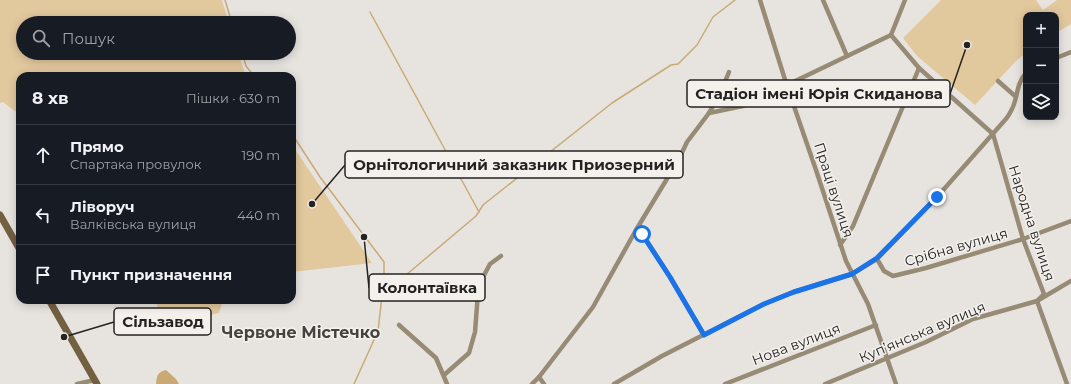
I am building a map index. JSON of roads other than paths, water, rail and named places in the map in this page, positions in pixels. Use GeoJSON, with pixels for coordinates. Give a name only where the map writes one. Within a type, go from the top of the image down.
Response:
{"type":"FeatureCollection","features":[{"type":"Feature","properties":{"kind":"main road"},"geometry":{"type":"LineString","coordinates":[[0,215],[16,243]]}},
{"type":"Feature","properties":{"kind":"main road"},"geometry":{"type":"LineString","coordinates":[[51,304],[96,382]]}},
{"type":"Feature","properties":{"kind":"street","name":"Праці вулиця"},"geometry":{"type":"LineString","coordinates":[[760,0],[840,245],[852,274],[868,304],[896,384]]}},
{"type":"Feature","properties":{"kind":"street"},"geometry":{"type":"LineString","coordinates":[[823,0],[847,56]]}},
{"type":"Feature","properties":{"kind":"street"},"geometry":{"type":"LineString","coordinates":[[710,113],[743,106],[787,86],[890,34],[905,0]]}},
{"type":"Feature","properties":{"kind":"street"},"geometry":{"type":"LineString","coordinates":[[890,34],[918,68],[993,134]]}},
{"type":"Feature","properties":{"kind":"street"},"geometry":{"type":"LineString","coordinates":[[1059,57],[1071,52]]}},
{"type":"Feature","properties":{"kind":"street"},"geometry":{"type":"LineString","coordinates":[[840,245],[853,226],[918,68]]}},
{"type":"Feature","properties":{"kind":"street"},"geometry":{"type":"LineString","coordinates":[[532,384],[593,307],[636,230],[679,159],[687,142],[710,113],[729,72]]}},
{"type":"Feature","properties":{"kind":"street"},"geometry":{"type":"LineString","coordinates":[[614,384],[662,356],[771,301],[794,292],[852,274],[877,258],[937,197],[1005,120],[1012,111],[1021,78],[1023,76]]}},
{"type":"Feature","properties":{"kind":"street"},"geometry":{"type":"LineString","coordinates":[[998,81],[1016,96]]}},
{"type":"Feature","properties":{"kind":"street","name":"Народна вулиця"},"geometry":{"type":"LineString","coordinates":[[993,134],[1023,239],[1044,294],[1037,301],[1067,384]]}},
{"type":"Feature","properties":{"kind":"street","name":"Срібна вулиця"},"geometry":{"type":"LineString","coordinates":[[877,258],[884,271],[894,276],[1023,239],[1071,221]]}},
{"type":"Feature","properties":{"kind":"street"},"geometry":{"type":"LineString","coordinates":[[636,230],[642,234],[666,271],[704,335]]}},
{"type":"Feature","properties":{"kind":"street"},"geometry":{"type":"LineString","coordinates":[[444,375],[469,353],[475,332],[478,292],[481,281],[490,264],[501,256]]}},
{"type":"Feature","properties":{"kind":"street","name":"Куп’янська вулиця"},"geometry":{"type":"LineString","coordinates":[[825,384],[926,342],[973,319],[1037,301],[1071,281]]}},
{"type":"Feature","properties":{"kind":"street"},"geometry":{"type":"LineString","coordinates":[[399,324],[436,358],[447,384]]}},
{"type":"Feature","properties":{"kind":"street","name":"Нова вулиця"},"geometry":{"type":"LineString","coordinates":[[725,384],[876,325]]}},
{"type":"Feature","properties":{"kind":"street"},"geometry":{"type":"LineString","coordinates":[[539,377],[544,384]]}},
{"type":"Feature","properties":{"kind":"street"},"geometry":{"type":"LineString","coordinates":[[77,384],[96,382]]}},
{"type":"Feature","properties":{"kind":"waterway"},"geometry":{"type":"LineString","coordinates":[[225,0],[230,16]]}},
{"type":"Feature","properties":{"kind":"waterway"},"geometry":{"type":"LineString","coordinates":[[384,278],[406,275],[476,216],[483,205],[612,103],[671,65],[678,64],[697,45],[713,17],[735,0]]}},
{"type":"Feature","properties":{"kind":"waterway"},"geometry":{"type":"LineString","coordinates":[[370,12],[479,212]]}},
{"type":"Feature","properties":{"kind":"waterway"},"geometry":{"type":"LineString","coordinates":[[244,60],[246,66],[251,72]]}},
{"type":"Feature","properties":{"kind":"waterway"},"geometry":{"type":"LineString","coordinates":[[296,140],[320,177],[384,262],[384,278],[378,331],[354,384]]}},
{"type":"Feature","properties":{"kind":"place","name":"Стадiон імені Юрія Скиданова"},"geometry":{"type":"Point","coordinates":[967,45]}},
{"type":"Feature","properties":{"kind":"place","name":"Орнiтологичний заказник Приозерний"},"geometry":{"type":"Point","coordinates":[312,204]}},
{"type":"Feature","properties":{"kind":"place","name":"Колонтаївка"},"geometry":{"type":"Point","coordinates":[364,237]}},
{"type":"Feature","properties":{"kind":"place","name":"Сільзавод"},"geometry":{"type":"Point","coordinates":[64,337]}},
{"type":"Feature","properties":{"kind":"district","name":"Червоне Містечко"},"geometry":{"type":"Point","coordinates":[301,332]}}]}
